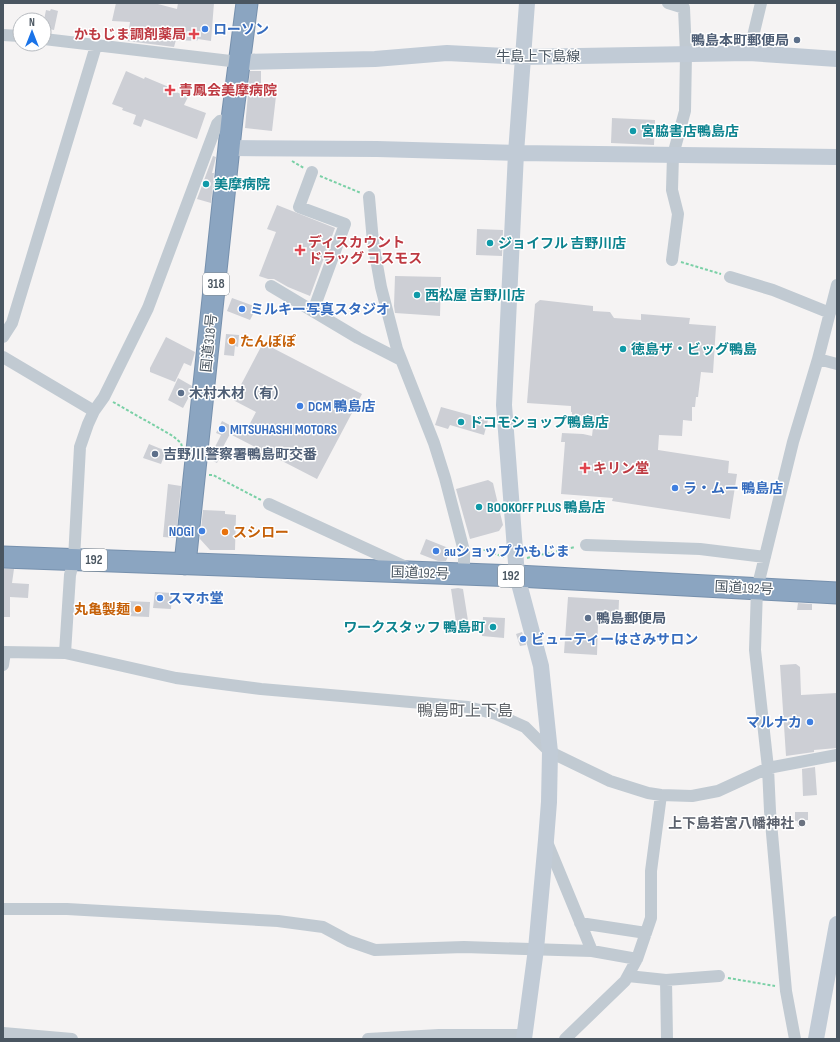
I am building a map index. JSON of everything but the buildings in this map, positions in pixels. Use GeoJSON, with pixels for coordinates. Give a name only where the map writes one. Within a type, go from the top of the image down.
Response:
{"type":"FeatureCollection","features":[{"type":"Feature","properties":{"kind":"highway","name":"国道318号"},"geometry":{"type":"LineString","coordinates":[[185,564],[232,119],[247,3]]}},
{"type":"Feature","properties":{"kind":"highway","name":"国道192号"},"geometry":{"type":"LineString","coordinates":[[3,557],[464,575],[516,569],[757,589],[837,593]]}},
{"type":"Feature","properties":{"kind":"street"},"geometry":{"type":"LineString","coordinates":[[368,1039],[439,1035],[524,1037],[536,949],[546,840],[549,802],[550,752],[540,666],[516,569],[504,405],[516,153],[527,3]]}},
{"type":"Feature","properties":{"kind":"street"},"geometry":{"type":"LineString","coordinates":[[668,3],[684,8],[686,54],[684,111],[674,155],[672,190],[678,214],[672,260]]}},
{"type":"Feature","properties":{"kind":"street"},"geometry":{"type":"LineString","coordinates":[[749,53],[761,3]]}},
{"type":"Feature","properties":{"kind":"street"},"geometry":{"type":"LineString","coordinates":[[52,40],[239,62]]}},
{"type":"Feature","properties":{"kind":"street"},"geometry":{"type":"LineString","coordinates":[[3,337],[12,323],[96,46]]}},
{"type":"Feature","properties":{"kind":"street","name":"牛島上下島線"},"geometry":{"type":"LineString","coordinates":[[239,62],[375,59],[447,53],[522,57],[749,53],[837,59]]}},
{"type":"Feature","properties":{"kind":"street"},"geometry":{"type":"LineString","coordinates":[[65,653],[70,576],[74,560],[80,447],[94,411],[104,397],[148,308],[218,124],[220,121],[232,119]]}},
{"type":"Feature","properties":{"kind":"street"},"geometry":{"type":"LineString","coordinates":[[230,148],[837,157]]}},
{"type":"Feature","properties":{"kind":"street"},"geometry":{"type":"LineString","coordinates":[[312,172],[299,207],[345,224],[313,312]]}},
{"type":"Feature","properties":{"kind":"street"},"geometry":{"type":"LineString","coordinates":[[369,197],[373,242],[381,287],[397,349],[434,443],[445,478],[464,552],[464,575]]}},
{"type":"Feature","properties":{"kind":"street"},"geometry":{"type":"LineString","coordinates":[[730,277],[773,290],[830,313]]}},
{"type":"Feature","properties":{"kind":"street"},"geometry":{"type":"LineString","coordinates":[[794,1039],[785,988],[770,811],[768,768],[754,650],[757,589],[793,442],[818,359],[837,285]]}},
{"type":"Feature","properties":{"kind":"street"},"geometry":{"type":"LineString","coordinates":[[271,286],[358,338],[401,360]]}},
{"type":"Feature","properties":{"kind":"street"},"geometry":{"type":"LineString","coordinates":[[3,357],[94,411]]}},
{"type":"Feature","properties":{"kind":"street"},"geometry":{"type":"LineString","coordinates":[[818,359],[837,364]]}},
{"type":"Feature","properties":{"kind":"street"},"geometry":{"type":"LineString","coordinates":[[269,504],[420,573]]}},
{"type":"Feature","properties":{"kind":"street"},"geometry":{"type":"LineString","coordinates":[[586,545],[700,549],[765,557]]}},
{"type":"Feature","properties":{"kind":"street"},"geometry":{"type":"LineString","coordinates":[[3,665],[4,652],[65,653],[184,679],[261,689],[468,707],[496,714],[525,727],[550,752],[610,781],[648,793],[661,795],[692,796],[718,791],[768,768],[837,755]]}},
{"type":"Feature","properties":{"kind":"street"},"geometry":{"type":"LineString","coordinates":[[565,1039],[625,981],[638,959],[651,918],[652,871],[661,795]]}},
{"type":"Feature","properties":{"kind":"street"},"geometry":{"type":"LineString","coordinates":[[546,840],[592,951]]}},
{"type":"Feature","properties":{"kind":"street"},"geometry":{"type":"LineString","coordinates":[[3,908],[67,909],[278,921],[323,927],[349,941],[375,950],[464,947],[536,949],[592,951],[638,959]]}},
{"type":"Feature","properties":{"kind":"street"},"geometry":{"type":"LineString","coordinates":[[580,923],[646,933]]}},
{"type":"Feature","properties":{"kind":"street"},"geometry":{"type":"LineString","coordinates":[[816,1039],[837,924]]}},
{"type":"Feature","properties":{"kind":"street"},"geometry":{"type":"LineString","coordinates":[[628,976],[666,980],[719,976]]}},
{"type":"Feature","properties":{"kind":"street"},"geometry":{"type":"LineString","coordinates":[[666,980],[667,1039]]}},
{"type":"Feature","properties":{"kind":"street"},"geometry":{"type":"LineString","coordinates":[[3,1033],[72,1039]]}},
{"type":"Feature","properties":{"kind":"path"},"geometry":{"type":"LineString","coordinates":[[672,260],[730,277]]}},
{"type":"Feature","properties":{"kind":"path"},"geometry":{"type":"LineString","coordinates":[[464,552],[479,548],[516,569],[572,548],[586,545]]}},
{"type":"Feature","properties":{"kind":"path"},"geometry":{"type":"LineString","coordinates":[[719,976],[785,988]]}},
{"type":"Feature","properties":{"kind":"place","name":"ローソン"},"geometry":{"type":"Point","coordinates":[205,29]}},
{"type":"Feature","properties":{"kind":"place","name":"かもじま調剤薬局"},"geometry":{"type":"Point","coordinates":[194,34]}},
{"type":"Feature","properties":{"kind":"place","name":"鴨島本町郵便局"},"geometry":{"type":"Point","coordinates":[797,40]}},
{"type":"Feature","properties":{"kind":"place","name":"青鳳会美摩病院"},"geometry":{"type":"Point","coordinates":[170,90]}},
{"type":"Feature","properties":{"kind":"place","name":"宮脇書店鴨島店"},"geometry":{"type":"Point","coordinates":[633,131]}},
{"type":"Feature","properties":{"kind":"place","name":"美摩病院"},"geometry":{"type":"Point","coordinates":[206,184]}},
{"type":"Feature","properties":{"kind":"place","name":"ジョイフル 吉野川店"},"geometry":{"type":"Point","coordinates":[490,243]}},
{"type":"Feature","properties":{"kind":"place","name":"ディスカウント ドラッグ コスモス"},"geometry":{"type":"Point","coordinates":[300,250]}},
{"type":"Feature","properties":{"kind":"place","name":"西松屋 吉野川店"},"geometry":{"type":"Point","coordinates":[417,295]}},
{"type":"Feature","properties":{"kind":"place","name":"ミルキー写真スタジオ"},"geometry":{"type":"Point","coordinates":[242,309]}},
{"type":"Feature","properties":{"kind":"place","name":"たんぽぽ"},"geometry":{"type":"Point","coordinates":[232,341]}},
{"type":"Feature","properties":{"kind":"place","name":"徳島ザ・ビッグ鴨島"},"geometry":{"type":"Point","coordinates":[623,349]}},
{"type":"Feature","properties":{"kind":"place","name":"木村木材（有）"},"geometry":{"type":"Point","coordinates":[181,393]}},
{"type":"Feature","properties":{"kind":"place","name":"DCM 鴨島店"},"geometry":{"type":"Point","coordinates":[300,406]}},
{"type":"Feature","properties":{"kind":"place","name":"ドコモショップ鴨島店"},"geometry":{"type":"Point","coordinates":[461,422]}},
{"type":"Feature","properties":{"kind":"place","name":"MITSUHASHI MOTORS"},"geometry":{"type":"Point","coordinates":[222,429]}},
{"type":"Feature","properties":{"kind":"place","name":"吉野川警察署鴨島町交番"},"geometry":{"type":"Point","coordinates":[155,454]}},
{"type":"Feature","properties":{"kind":"place","name":"キリン堂"},"geometry":{"type":"Point","coordinates":[585,468]}},
{"type":"Feature","properties":{"kind":"place","name":"ラ・ムー 鴨島店"},"geometry":{"type":"Point","coordinates":[675,488]}},
{"type":"Feature","properties":{"kind":"place","name":"BOOKOFF PLUS 鴨島店"},"geometry":{"type":"Point","coordinates":[479,507]}},
{"type":"Feature","properties":{"kind":"place","name":"NOGI"},"geometry":{"type":"Point","coordinates":[202,531]}},
{"type":"Feature","properties":{"kind":"place","name":"スシロー"},"geometry":{"type":"Point","coordinates":[225,532]}},
{"type":"Feature","properties":{"kind":"place","name":"auショップ かもじま"},"geometry":{"type":"Point","coordinates":[436,551]}},
{"type":"Feature","properties":{"kind":"place","name":"スマホ堂"},"geometry":{"type":"Point","coordinates":[160,598]}},
{"type":"Feature","properties":{"kind":"place","name":"丸亀製麺"},"geometry":{"type":"Point","coordinates":[138,609]}},
{"type":"Feature","properties":{"kind":"place","name":"鴨島郵便局"},"geometry":{"type":"Point","coordinates":[588,618]}},
{"type":"Feature","properties":{"kind":"place","name":"ワークスタッフ 鴨島町"},"geometry":{"type":"Point","coordinates":[493,627]}},
{"type":"Feature","properties":{"kind":"place","name":"ビューティーはさみサロン"},"geometry":{"type":"Point","coordinates":[523,639]}},
{"type":"Feature","properties":{"kind":"place","name":"マルナカ"},"geometry":{"type":"Point","coordinates":[810,722]}},
{"type":"Feature","properties":{"kind":"place","name":"上下島若宮八幡神社"},"geometry":{"type":"Point","coordinates":[802,823]}},
{"type":"Feature","properties":{"kind":"district","name":"鴨島町上下島"},"geometry":{"type":"Point","coordinates":[465,711]}}]}
